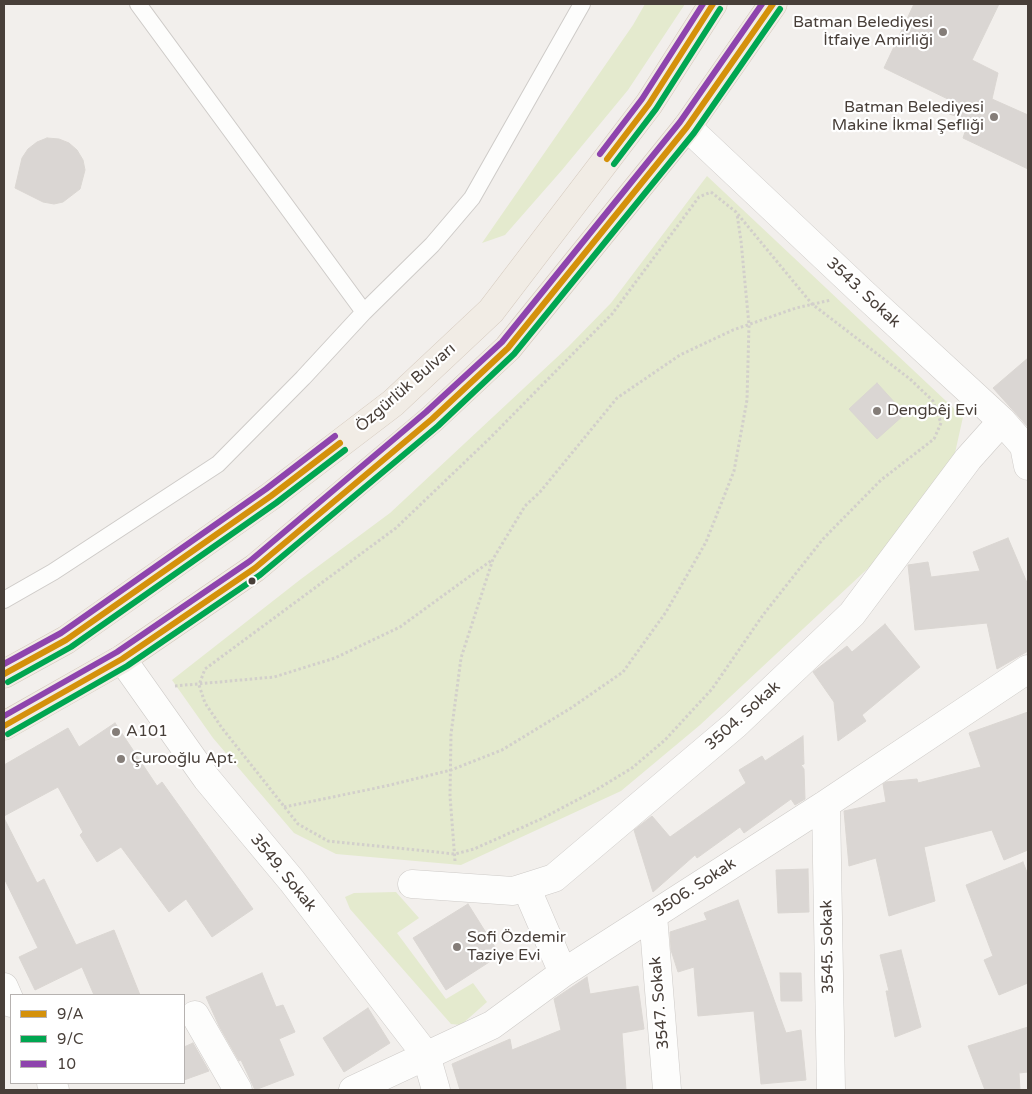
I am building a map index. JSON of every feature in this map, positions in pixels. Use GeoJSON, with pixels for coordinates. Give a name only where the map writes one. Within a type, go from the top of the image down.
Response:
{"type":"FeatureCollection","features":[{"type":"Feature","properties":{"kind":"main road","name":"Özgürlük Bulvarı"},"geometry":{"type":"LineString","coordinates":[[4,674],[66,640],[271,496],[393,403],[484,318],[649,104],[713,4]]}},
{"type":"Feature","properties":{"kind":"main road"},"geometry":{"type":"LineString","coordinates":[[4,726],[122,659],[255,568],[432,419],[508,348],[687,127],[773,4]]}},
{"type":"Feature","properties":{"kind":"street","name":"3543. Sokak"},"geometry":{"type":"LineString","coordinates":[[687,127],[1002,422],[1027,452]]}},
{"type":"Feature","properties":{"kind":"street","name":"3504. Sokak"},"geometry":{"type":"LineString","coordinates":[[412,884],[513,891],[554,878],[735,725],[852,614],[968,459],[1002,422]]}},
{"type":"Feature","properties":{"kind":"street","name":"3549. Sokak"},"geometry":{"type":"LineString","coordinates":[[122,659],[207,779],[292,881],[426,1056],[436,1090]]}},
{"type":"Feature","properties":{"kind":"street","name":"3506. Sokak"},"geometry":{"type":"LineString","coordinates":[[353,1090],[492,1025],[563,973],[826,804],[1028,669]]}},
{"type":"Feature","properties":{"kind":"street","name":"3545. Sokak"},"geometry":{"type":"LineString","coordinates":[[826,804],[831,1090]]}},
{"type":"Feature","properties":{"kind":"street"},"geometry":{"type":"LineString","coordinates":[[526,887],[563,973]]}},
{"type":"Feature","properties":{"kind":"street","name":"3547. Sokak"},"geometry":{"type":"LineString","coordinates":[[653,916],[667,1090]]}},
{"type":"Feature","properties":{"kind":"street"},"geometry":{"type":"LineString","coordinates":[[4,988],[10,1001]]}},
{"type":"Feature","properties":{"kind":"street"},"geometry":{"type":"LineString","coordinates":[[196,1014],[238,1090]]}},
{"type":"Feature","properties":{"kind":"lane"},"geometry":{"type":"LineString","coordinates":[[138,4],[364,312]]}},
{"type":"Feature","properties":{"kind":"lane"},"geometry":{"type":"LineString","coordinates":[[4,600],[53,572],[218,464],[364,312],[432,245],[472,198],[582,4]]}},
{"type":"Feature","properties":{"kind":"path"},"geometry":{"type":"LineString","coordinates":[[711,192],[736,212],[812,304],[910,379],[933,401],[941,423],[934,439],[881,480],[823,539],[763,615],[712,689],[665,740],[632,768],[541,819],[474,849],[455,854],[328,841],[298,824],[222,728],[205,703],[199,685],[205,669],[396,528],[490,438],[612,314],[699,197],[711,192]]}},
{"type":"Feature","properties":{"kind":"path"},"geometry":{"type":"LineString","coordinates":[[284,807],[386,786],[451,770],[502,750],[571,708],[623,672],[666,612],[706,542],[734,471],[747,400],[749,325],[742,240],[734,203]]}},
{"type":"Feature","properties":{"kind":"path"},"geometry":{"type":"LineString","coordinates":[[457,886],[451,734],[461,658],[493,559],[525,506],[540,492],[617,398],[680,355],[749,325],[812,304],[863,293]]}},
{"type":"Feature","properties":{"kind":"path"},"geometry":{"type":"LineString","coordinates":[[142,687],[199,685],[274,676],[335,658],[400,627],[493,559]]}},
{"type":"Feature","properties":{"kind":"green space"},"geometry":{"type":"Polygon","coordinates":[[[645,4],[685,4],[628,90],[562,170],[505,235],[482,243],[633,25],[645,4]]]}},
{"type":"Feature","properties":{"kind":"green space"},"geometry":{"type":"Polygon","coordinates":[[[707,176],[963,417],[953,462],[893,545],[700,725],[621,791],[461,865],[336,854],[294,833],[213,738],[172,680],[301,579],[390,513],[568,347],[611,303],[707,176]]]}},
{"type":"Feature","properties":{"kind":"green space"},"geometry":{"type":"Polygon","coordinates":[[[396,892],[419,918],[397,933],[446,999],[473,983],[487,1002],[461,1025],[451,1024],[350,909],[345,897],[354,893],[396,892]]]}},
{"type":"Feature","properties":{"kind":"building","name":"Batman Belediyesi İtfaiye Amirliği"},"geometry":{"type":"Polygon","coordinates":[[[914,4],[999,4],[972,60],[998,73],[992,99],[1028,115],[1028,169],[963,138],[969,120],[949,114],[954,102],[884,68],[914,4]]]}},
{"type":"Feature","properties":{"kind":"building"},"geometry":{"type":"Polygon","coordinates":[[[47,138],[59,139],[69,143],[77,150],[83,160],[85,170],[80,189],[63,202],[54,204],[43,202],[15,188],[22,158],[28,149],[37,142],[47,138]]]}},
{"type":"Feature","properties":{"kind":"building"},"geometry":{"type":"Polygon","coordinates":[[[1028,358],[1028,427],[993,388],[1028,358]]]}},
{"type":"Feature","properties":{"kind":"building","name":"Dengbêj Evi"},"geometry":{"type":"Polygon","coordinates":[[[877,383],[905,414],[877,439],[849,409],[877,383]]]}},
{"type":"Feature","properties":{"kind":"building"},"geometry":{"type":"Polygon","coordinates":[[[1008,538],[1028,585],[1028,651],[997,669],[987,623],[915,630],[908,565],[928,562],[931,577],[980,571],[973,552],[1008,538]]]}},
{"type":"Feature","properties":{"kind":"building"},"geometry":{"type":"Polygon","coordinates":[[[885,624],[920,667],[862,715],[866,721],[838,741],[834,702],[813,672],[847,646],[852,652],[885,624]]]}},
{"type":"Feature","properties":{"kind":"building"},"geometry":{"type":"Polygon","coordinates":[[[1028,712],[1028,850],[1004,860],[992,830],[924,847],[935,901],[889,916],[876,858],[849,866],[844,811],[886,802],[883,784],[886,782],[917,779],[918,783],[981,767],[969,733],[1028,712]]]}},
{"type":"Feature","properties":{"kind":"building"},"geometry":{"type":"Polygon","coordinates":[[[115,723],[157,786],[162,782],[253,909],[212,937],[186,899],[169,912],[121,847],[97,862],[80,835],[83,832],[58,787],[4,816],[4,765],[68,728],[79,747],[115,723]]]}},
{"type":"Feature","properties":{"kind":"building"},"geometry":{"type":"Polygon","coordinates":[[[803,736],[804,764],[801,765],[804,769],[805,799],[795,805],[791,799],[744,833],[740,827],[697,858],[695,855],[653,892],[634,830],[652,816],[670,837],[746,783],[739,770],[762,756],[765,761],[803,736]]]}},
{"type":"Feature","properties":{"kind":"building"},"geometry":{"type":"Polygon","coordinates":[[[4,818],[37,883],[44,879],[76,945],[114,930],[140,994],[94,994],[82,967],[35,990],[19,957],[38,948],[4,878],[4,818]]]}},
{"type":"Feature","properties":{"kind":"building"},"geometry":{"type":"Polygon","coordinates":[[[1023,862],[1028,875],[1028,983],[999,995],[984,960],[993,956],[966,885],[1023,862]]]}},
{"type":"Feature","properties":{"kind":"building"},"geometry":{"type":"Polygon","coordinates":[[[808,869],[809,912],[778,913],[776,870],[808,869]]]}},
{"type":"Feature","properties":{"kind":"building"},"geometry":{"type":"Polygon","coordinates":[[[738,900],[786,1033],[801,1030],[806,1080],[761,1084],[754,1011],[698,1016],[694,967],[678,972],[671,950],[670,932],[707,920],[704,913],[738,900]]]}},
{"type":"Feature","properties":{"kind":"building","name":"Sofi Özdemir Taziye Evi"},"geometry":{"type":"Polygon","coordinates":[[[468,904],[500,955],[446,990],[413,938],[468,904]]]}},
{"type":"Feature","properties":{"kind":"building"},"geometry":{"type":"Polygon","coordinates":[[[901,950],[921,1027],[895,1037],[886,991],[889,991],[880,955],[901,950]]]}},
{"type":"Feature","properties":{"kind":"building"},"geometry":{"type":"Polygon","coordinates":[[[262,973],[276,1007],[283,1005],[295,1032],[279,1039],[294,1075],[255,1090],[241,1060],[239,1061],[219,1026],[206,997],[262,973]]]}},
{"type":"Feature","properties":{"kind":"building"},"geometry":{"type":"Polygon","coordinates":[[[780,973],[801,973],[802,1001],[781,1001],[780,973]]]}},
{"type":"Feature","properties":{"kind":"building"},"geometry":{"type":"Polygon","coordinates":[[[587,977],[590,994],[638,986],[644,1029],[622,1033],[626,1090],[460,1090],[452,1064],[510,1039],[512,1050],[561,1030],[554,999],[587,977]]]}},
{"type":"Feature","properties":{"kind":"building"},"geometry":{"type":"Polygon","coordinates":[[[368,1008],[390,1043],[344,1072],[323,1038],[368,1008]]]}},
{"type":"Feature","properties":{"kind":"building"},"geometry":{"type":"Polygon","coordinates":[[[1028,1027],[1028,1072],[1019,1073],[1020,1090],[985,1090],[968,1046],[1028,1027]]]}},
{"type":"Feature","properties":{"kind":"building"},"geometry":{"type":"Polygon","coordinates":[[[193,1043],[209,1071],[185,1080],[185,1047],[193,1043]]]}},
{"type":"Feature","properties":{"kind":"transit line","name":"10"},"geometry":{"type":"LineString","coordinates":[[600,154],[642,99],[703,4]]}},
{"type":"Feature","properties":{"kind":"transit line","name":"9/A"},"geometry":{"type":"LineString","coordinates":[[607,159],[649,104],[713,4]]}},
{"type":"Feature","properties":{"kind":"transit line","name":"10"},"geometry":{"type":"LineString","coordinates":[[4,716],[117,652],[250,561],[426,412],[502,342],[680,122],[762,4]]}},
{"type":"Feature","properties":{"kind":"transit line","name":"9/A"},"geometry":{"type":"LineString","coordinates":[[4,726],[122,659],[255,568],[432,419],[508,348],[687,127],[773,4]]}},
{"type":"Feature","properties":{"kind":"transit line","name":"9/C"},"geometry":{"type":"LineString","coordinates":[[614,164],[656,109],[720,9]]}},
{"type":"Feature","properties":{"kind":"transit line","name":"9/C"},"geometry":{"type":"LineString","coordinates":[[8,734],[127,666],[260,575],[438,426],[514,354],[694,133],[780,9]]}},
{"type":"Feature","properties":{"kind":"transit line","name":"10"},"geometry":{"type":"LineString","coordinates":[[4,664],[61,633],[266,489],[335,436]]}},
{"type":"Feature","properties":{"kind":"transit line","name":"9/A"},"geometry":{"type":"LineString","coordinates":[[4,674],[66,640],[271,496],[340,443]]}},
{"type":"Feature","properties":{"kind":"transit line","name":"9/C"},"geometry":{"type":"LineString","coordinates":[[8,682],[71,647],[276,503],[345,450]]}},
{"type":"Feature","properties":{"kind":"place","name":"Batman Belediyesi İtfaiye Amirliği"},"geometry":{"type":"Point","coordinates":[943,32]}},
{"type":"Feature","properties":{"kind":"place","name":"Batman Belediyesi Makine İkmal Şefliği"},"geometry":{"type":"Point","coordinates":[994,117]}},
{"type":"Feature","properties":{"kind":"place","name":"Dengbêj Evi"},"geometry":{"type":"Point","coordinates":[877,411]}},
{"type":"Feature","properties":{"kind":"place","name":"A101"},"geometry":{"type":"Point","coordinates":[116,732]}},
{"type":"Feature","properties":{"kind":"place","name":"Çurooğlu Apt."},"geometry":{"type":"Point","coordinates":[121,759]}},
{"type":"Feature","properties":{"kind":"place","name":"Sofi Özdemir Taziye Evi"},"geometry":{"type":"Point","coordinates":[457,947]}}]}
